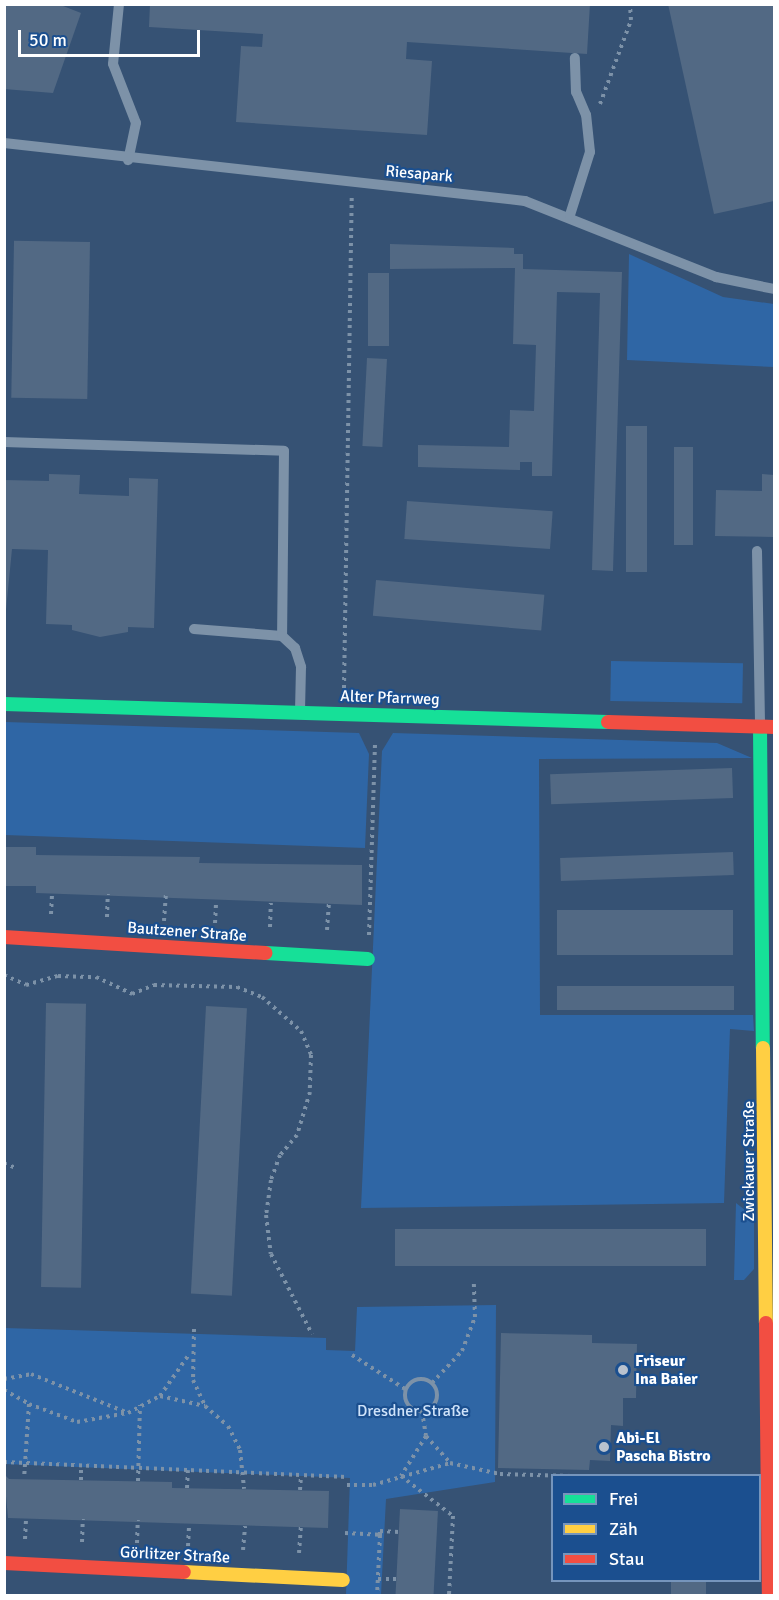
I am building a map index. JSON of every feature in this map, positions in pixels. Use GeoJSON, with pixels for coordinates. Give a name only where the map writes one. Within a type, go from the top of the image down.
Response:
{"type":"FeatureCollection","features":[{"type":"Feature","properties":{"kind":"street","name":"Alter Pfarrweg"},"geometry":{"type":"LineString","coordinates":[[4,704],[343,712],[767,727]]}},
{"type":"Feature","properties":{"kind":"street","name":"Zwickauer Straße"},"geometry":{"type":"LineString","coordinates":[[767,727],[769,1596]]}},
{"type":"Feature","properties":{"kind":"street","name":"Bautzener Straße"},"geometry":{"type":"LineString","coordinates":[[4,937],[368,959]]}},
{"type":"Feature","properties":{"kind":"street","name":"Görlitzer Straße"},"geometry":{"type":"LineString","coordinates":[[4,1563],[343,1581]]}},
{"type":"Feature","properties":{"kind":"lane"},"geometry":{"type":"LineString","coordinates":[[119,4],[113,64],[136,123],[128,160]]}},
{"type":"Feature","properties":{"kind":"lane"},"geometry":{"type":"LineString","coordinates":[[570,215],[590,152],[586,116],[576,92],[575,58]]}},
{"type":"Feature","properties":{"kind":"lane","name":"Riesapark"},"geometry":{"type":"LineString","coordinates":[[4,143],[128,160],[525,201],[570,215],[707,274],[774,289]]}},
{"type":"Feature","properties":{"kind":"lane"},"geometry":{"type":"LineString","coordinates":[[4,442],[284,451],[282,636]]}},
{"type":"Feature","properties":{"kind":"lane"},"geometry":{"type":"LineString","coordinates":[[757,550],[767,727]]}},
{"type":"Feature","properties":{"kind":"lane"},"geometry":{"type":"LineString","coordinates":[[194,629],[282,636],[295,648],[301,667],[300,712]]}},
{"type":"Feature","properties":{"kind":"path"},"geometry":{"type":"LineString","coordinates":[[586,116],[600,106],[607,89],[631,20],[630,4]]}},
{"type":"Feature","properties":{"kind":"path"},"geometry":{"type":"LineString","coordinates":[[343,712],[352,184]]}},
{"type":"Feature","properties":{"kind":"path"},"geometry":{"type":"LineString","coordinates":[[368,959],[376,714]]}},
{"type":"Feature","properties":{"kind":"path"},"geometry":{"type":"LineString","coordinates":[[4,975],[26,985],[58,976],[96,978],[132,994],[154,985],[237,987],[262,997],[301,1031],[311,1055],[310,1092],[297,1135],[280,1155],[271,1180],[266,1215],[270,1254],[312,1334]]}},
{"type":"Feature","properties":{"kind":"path"},"geometry":{"type":"LineString","coordinates":[[4,1162],[16,1168]]}},
{"type":"Feature","properties":{"kind":"path"},"geometry":{"type":"LineString","coordinates":[[432,1383],[462,1351],[475,1317],[474,1284]]}},
{"type":"Feature","properties":{"kind":"path"},"geometry":{"type":"LineString","coordinates":[[194,1329],[190,1352],[193,1380],[205,1406],[228,1426],[244,1472],[243,1490]]}},
{"type":"Feature","properties":{"kind":"path"},"geometry":{"type":"LineString","coordinates":[[4,1390],[29,1404],[77,1422],[128,1413],[160,1396],[190,1352]]}},
{"type":"Feature","properties":{"kind":"path"},"geometry":{"type":"LineString","coordinates":[[351,1356],[405,1389],[408,1405],[422,1411]]}},
{"type":"Feature","properties":{"kind":"path"},"geometry":{"type":"LineString","coordinates":[[4,1379],[31,1374],[128,1413]]}},
{"type":"Feature","properties":{"kind":"path"},"geometry":{"type":"LineString","coordinates":[[405,1389],[420,1378],[432,1383]]}},
{"type":"Feature","properties":{"kind":"path"},"geometry":{"type":"LineString","coordinates":[[422,1411],[435,1404],[432,1383]]}},
{"type":"Feature","properties":{"kind":"path"},"geometry":{"type":"LineString","coordinates":[[160,1396],[205,1406]]}},
{"type":"Feature","properties":{"kind":"path"},"geometry":{"type":"LineString","coordinates":[[24,1479],[29,1404]]}},
{"type":"Feature","properties":{"kind":"path"},"geometry":{"type":"LineString","coordinates":[[138,1481],[140,1405]]}},
{"type":"Feature","properties":{"kind":"path"},"geometry":{"type":"LineString","coordinates":[[422,1411],[426,1436],[450,1463]]}},
{"type":"Feature","properties":{"kind":"path"},"geometry":{"type":"LineString","coordinates":[[401,1476],[426,1436]]}},
{"type":"Feature","properties":{"kind":"path"},"geometry":{"type":"LineString","coordinates":[[4,1462],[347,1477]]}},
{"type":"Feature","properties":{"kind":"path"},"geometry":{"type":"LineString","coordinates":[[347,1485],[401,1476],[450,1463],[500,1474],[551,1475]]}},
{"type":"Feature","properties":{"kind":"path"},"geometry":{"type":"LineString","coordinates":[[81,1465],[81,1480]]}},
{"type":"Feature","properties":{"kind":"path"},"geometry":{"type":"LineString","coordinates":[[187,1488],[188,1470]]}},
{"type":"Feature","properties":{"kind":"path"},"geometry":{"type":"LineString","coordinates":[[300,1491],[301,1475]]}},
{"type":"Feature","properties":{"kind":"path"},"geometry":{"type":"LineString","coordinates":[[401,1476],[453,1516],[449,1596]]}},
{"type":"Feature","properties":{"kind":"path"},"geometry":{"type":"LineString","coordinates":[[377,1596],[380,1531],[399,1532]]}},
{"type":"Feature","properties":{"kind":"path"},"geometry":{"type":"LineString","coordinates":[[345,1533],[380,1535]]}},
{"type":"Feature","properties":{"kind":"path"},"geometry":{"type":"LineString","coordinates":[[378,1578],[397,1579]]}},
{"type":"Feature","properties":{"kind":"green space"},"geometry":{"type":"Polygon","coordinates":[[[629,254],[723,297],[774,304],[774,367],[627,360],[629,254]]]}},
{"type":"Feature","properties":{"kind":"green space"},"geometry":{"type":"Polygon","coordinates":[[[611,661],[743,663],[742,703],[610,701],[611,661]]]}},
{"type":"Feature","properties":{"kind":"green space"},"geometry":{"type":"Polygon","coordinates":[[[5,722],[359,733],[369,754],[365,848],[5,835],[5,722]]]}},
{"type":"Feature","properties":{"kind":"green space"},"geometry":{"type":"Polygon","coordinates":[[[393,733],[717,743],[752,758],[539,759],[540,1015],[753,1015],[754,1031],[730,1029],[724,1203],[361,1208],[382,751],[393,733]]]}},
{"type":"Feature","properties":{"kind":"green space"},"geometry":{"type":"Polygon","coordinates":[[[736,1203],[754,1217],[754,1269],[744,1280],[734,1280],[736,1203]]]}},
{"type":"Feature","properties":{"kind":"green space","name":"Dresdner Straße"},"geometry":{"type":"Polygon","coordinates":[[[496,1305],[495,1482],[386,1499],[381,1595],[346,1595],[350,1478],[5,1464],[5,1328],[326,1338],[326,1350],[355,1351],[357,1307],[496,1305]]]}},
{"type":"Feature","properties":{"kind":"building"},"geometry":{"type":"Polygon","coordinates":[[[4,4],[58,4],[81,13],[53,93],[4,89],[4,4]]]}},
{"type":"Feature","properties":{"kind":"building"},"geometry":{"type":"Polygon","coordinates":[[[150,4],[590,4],[587,54],[407,42],[406,59],[432,61],[427,135],[236,122],[241,46],[262,47],[263,34],[149,27],[150,4]]]}},
{"type":"Feature","properties":{"kind":"building"},"geometry":{"type":"Polygon","coordinates":[[[668,4],[774,4],[774,201],[714,214],[668,4]]]}},
{"type":"Feature","properties":{"kind":"building"},"geometry":{"type":"Polygon","coordinates":[[[14,241],[90,242],[87,399],[11,398],[14,241]]]}},
{"type":"Feature","properties":{"kind":"building"},"geometry":{"type":"Polygon","coordinates":[[[390,244],[514,248],[514,254],[523,254],[523,269],[622,272],[613,571],[592,570],[600,293],[557,292],[552,476],[532,476],[532,462],[520,462],[520,470],[418,467],[418,445],[509,447],[510,410],[534,411],[536,345],[513,344],[515,268],[390,269],[390,244]]]}},
{"type":"Feature","properties":{"kind":"building"},"geometry":{"type":"Polygon","coordinates":[[[368,273],[389,273],[389,346],[368,346],[368,273]]]}},
{"type":"Feature","properties":{"kind":"building"},"geometry":{"type":"Polygon","coordinates":[[[367,358],[387,359],[382,447],[362,446],[367,358]]]}},
{"type":"Feature","properties":{"kind":"building"},"geometry":{"type":"Polygon","coordinates":[[[626,426],[647,426],[647,572],[626,572],[626,426]]]}},
{"type":"Feature","properties":{"kind":"building"},"geometry":{"type":"Polygon","coordinates":[[[674,447],[693,447],[693,545],[674,545],[674,447]]]}},
{"type":"Feature","properties":{"kind":"building"},"geometry":{"type":"Polygon","coordinates":[[[49,474],[80,475],[79,494],[129,496],[129,478],[158,479],[154,628],[128,627],[128,632],[100,637],[72,630],[72,625],[46,624],[48,550],[12,549],[4,630],[4,480],[49,481],[49,474]]]}},
{"type":"Feature","properties":{"kind":"building"},"geometry":{"type":"Polygon","coordinates":[[[762,474],[774,475],[774,537],[715,536],[716,490],[762,491],[762,474]]]}},
{"type":"Feature","properties":{"kind":"building"},"geometry":{"type":"Polygon","coordinates":[[[407,501],[553,511],[550,549],[404,539],[407,501]]]}},
{"type":"Feature","properties":{"kind":"building"},"geometry":{"type":"Polygon","coordinates":[[[376,580],[544,595],[541,631],[373,616],[376,580]]]}},
{"type":"Feature","properties":{"kind":"building"},"geometry":{"type":"Polygon","coordinates":[[[732,768],[733,798],[551,804],[550,774],[732,768]]]}},
{"type":"Feature","properties":{"kind":"building"},"geometry":{"type":"Polygon","coordinates":[[[4,847],[36,847],[36,855],[200,857],[199,863],[362,865],[362,905],[36,893],[36,886],[4,886],[4,847]]]}},
{"type":"Feature","properties":{"kind":"building"},"geometry":{"type":"Polygon","coordinates":[[[733,852],[734,875],[561,881],[560,858],[733,852]]]}},
{"type":"Feature","properties":{"kind":"building"},"geometry":{"type":"Polygon","coordinates":[[[557,910],[733,910],[733,955],[557,955],[557,910]]]}},
{"type":"Feature","properties":{"kind":"building"},"geometry":{"type":"Polygon","coordinates":[[[557,986],[734,986],[734,1010],[557,1010],[557,986]]]}},
{"type":"Feature","properties":{"kind":"building"},"geometry":{"type":"Polygon","coordinates":[[[46,1003],[86,1004],[81,1288],[41,1287],[46,1003]]]}},
{"type":"Feature","properties":{"kind":"building"},"geometry":{"type":"Polygon","coordinates":[[[206,1006],[247,1008],[232,1296],[191,1294],[206,1006]]]}},
{"type":"Feature","properties":{"kind":"building"},"geometry":{"type":"Polygon","coordinates":[[[395,1229],[706,1229],[706,1266],[395,1266],[395,1229]]]}},
{"type":"Feature","properties":{"kind":"building"},"geometry":{"type":"Polygon","coordinates":[[[501,1333],[592,1335],[592,1343],[637,1344],[636,1398],[623,1398],[623,1426],[611,1425],[610,1461],[590,1460],[589,1470],[498,1468],[501,1333]]]}},
{"type":"Feature","properties":{"kind":"building"},"geometry":{"type":"Polygon","coordinates":[[[4,1474],[9,1479],[172,1482],[172,1488],[329,1491],[328,1528],[8,1518],[4,1474]]]}},
{"type":"Feature","properties":{"kind":"building"},"geometry":{"type":"Polygon","coordinates":[[[400,1509],[438,1511],[433,1596],[395,1596],[400,1509]]]}},
{"type":"Feature","properties":{"kind":"building"},"geometry":{"type":"Polygon","coordinates":[[[671,1582],[706,1582],[706,1596],[671,1596],[671,1582]]]}},
{"type":"Feature","properties":{"kind":"traffic: fast"},"geometry":{"type":"LineString","coordinates":[[4,704],[608,722]]}},
{"type":"Feature","properties":{"kind":"traffic: fast"},"geometry":{"type":"LineString","coordinates":[[760,727],[763,1048]]}},
{"type":"Feature","properties":{"kind":"traffic: fast"},"geometry":{"type":"LineString","coordinates":[[266,953],[368,959]]}},
{"type":"Feature","properties":{"kind":"traffic: slow"},"geometry":{"type":"LineString","coordinates":[[763,1048],[766,1323]]}},
{"type":"Feature","properties":{"kind":"traffic: slow"},"geometry":{"type":"LineString","coordinates":[[184,1572],[343,1580]]}},
{"type":"Feature","properties":{"kind":"traffic: jam"},"geometry":{"type":"LineString","coordinates":[[608,722],[774,727]]}},
{"type":"Feature","properties":{"kind":"traffic: jam"},"geometry":{"type":"LineString","coordinates":[[4,937],[266,953]]}},
{"type":"Feature","properties":{"kind":"traffic: jam"},"geometry":{"type":"LineString","coordinates":[[766,1323],[769,1596]]}},
{"type":"Feature","properties":{"kind":"traffic: jam"},"geometry":{"type":"LineString","coordinates":[[4,1563],[184,1572]]}},
{"type":"Feature","properties":{"kind":"place","name":"Friseur Ina Baier"},"geometry":{"type":"Point","coordinates":[623,1370]}},
{"type":"Feature","properties":{"kind":"place","name":"Abi-El Pascha Bistro"},"geometry":{"type":"Point","coordinates":[604,1447]}}]}
